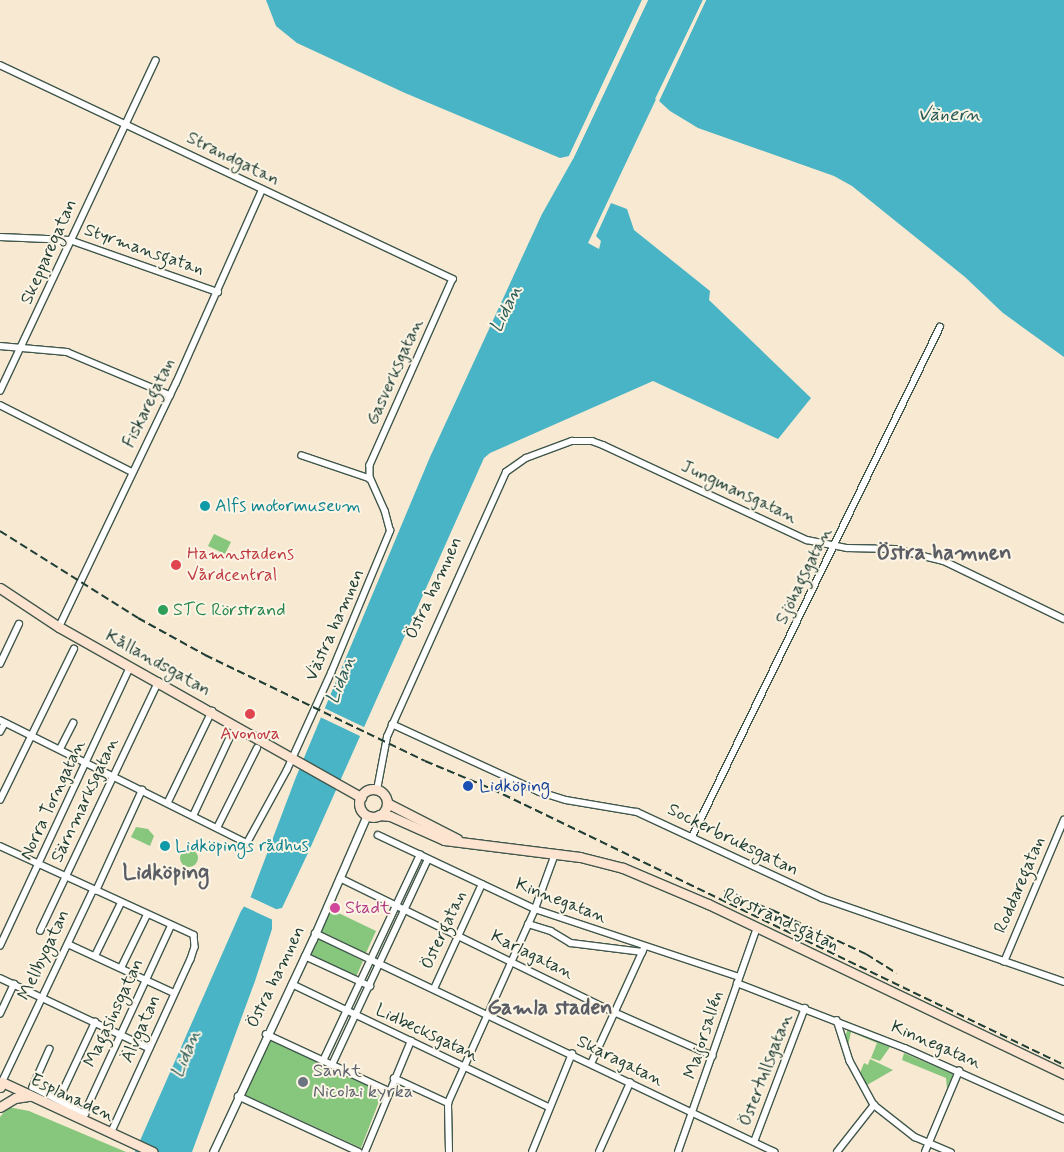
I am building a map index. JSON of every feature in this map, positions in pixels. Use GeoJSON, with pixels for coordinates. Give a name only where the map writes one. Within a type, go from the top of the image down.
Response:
{"type":"FeatureCollection","features":[{"type":"Feature","properties":{"kind":"main road","name":"Kållandsgatan"},"geometry":{"type":"LineString","coordinates":[[0,588],[59,627],[212,711],[291,760],[361,797]]}},
{"type":"Feature","properties":{"kind":"main road"},"geometry":{"type":"LineString","coordinates":[[368,790],[377,790],[384,795],[387,803],[379,815],[367,815],[359,805],[361,797],[368,790]]}},
{"type":"Feature","properties":{"kind":"main road","name":"Rörstrandsgatan"},"geometry":{"type":"LineString","coordinates":[[387,803],[469,844]]}},
{"type":"Feature","properties":{"kind":"main road","name":"Rörstrandsgatan"},"geometry":{"type":"LineString","coordinates":[[379,815],[390,816],[444,840],[601,861],[623,868],[686,893],[1064,1074]]}},
{"type":"Feature","properties":{"kind":"main road","name":"Esplanaden"},"geometry":{"type":"LineString","coordinates":[[1,1084],[31,1091],[88,1124],[152,1152]]}},
{"type":"Feature","properties":{"kind":"main road"},"geometry":{"type":"LineString","coordinates":[[0,1107],[10,1100],[31,1091]]}},
{"type":"Feature","properties":{"kind":"street","name":"Skepparegatan"},"geometry":{"type":"LineString","coordinates":[[0,392],[24,346],[70,240],[154,61]]}},
{"type":"Feature","properties":{"kind":"street","name":"Strandgatan"},"geometry":{"type":"LineString","coordinates":[[0,65],[454,279]]}},
{"type":"Feature","properties":{"kind":"street","name":"Fiskaregatan"},"geometry":{"type":"LineString","coordinates":[[59,627],[218,292],[262,190]]}},
{"type":"Feature","properties":{"kind":"street","name":"Styrmansgatan"},"geometry":{"type":"LineString","coordinates":[[0,237],[70,240],[218,292]]}},
{"type":"Feature","properties":{"kind":"street","name":"Gasverksgatan"},"geometry":{"type":"LineString","coordinates":[[370,479],[370,465],[454,279]]}},
{"type":"Feature","properties":{"kind":"street","name":"Sjöhagsgatan"},"geometry":{"type":"LineString","coordinates":[[692,837],[836,547],[940,327]]}},
{"type":"Feature","properties":{"kind":"street"},"geometry":{"type":"LineString","coordinates":[[0,346],[24,346],[66,352],[170,395]]}},
{"type":"Feature","properties":{"kind":"street"},"geometry":{"type":"LineString","coordinates":[[0,405],[132,472]]}},
{"type":"Feature","properties":{"kind":"street","name":"Jungmansgatan"},"geometry":{"type":"LineString","coordinates":[[572,441],[592,441],[603,445],[794,536],[836,547],[896,549],[932,557],[1064,619]]}},
{"type":"Feature","properties":{"kind":"street","name":"Östra hamnen"},"geometry":{"type":"LineString","coordinates":[[377,790],[383,748],[392,724],[506,472],[526,458],[572,441]]}},
{"type":"Feature","properties":{"kind":"street"},"geometry":{"type":"LineString","coordinates":[[302,456],[370,479]]}},
{"type":"Feature","properties":{"kind":"street","name":"Västra hamnen"},"geometry":{"type":"LineString","coordinates":[[217,828],[247,843],[291,760],[387,544],[388,519],[370,479]]}},
{"type":"Feature","properties":{"kind":"street"},"geometry":{"type":"LineString","coordinates":[[0,664],[19,624]]}},
{"type":"Feature","properties":{"kind":"street"},"geometry":{"type":"LineString","coordinates":[[0,800],[74,649]]}},
{"type":"Feature","properties":{"kind":"street","name":"Norra Torngatan"},"geometry":{"type":"LineString","coordinates":[[0,946],[130,667]]}},
{"type":"Feature","properties":{"kind":"street","name":"Särnmarksgatan"},"geometry":{"type":"LineString","coordinates":[[40,931],[158,682]]}},
{"type":"Feature","properties":{"kind":"street"},"geometry":{"type":"LineString","coordinates":[[168,802],[212,711]]}},
{"type":"Feature","properties":{"kind":"street"},"geometry":{"type":"LineString","coordinates":[[0,732],[2,722],[114,774],[217,828],[257,748]]}},
{"type":"Feature","properties":{"kind":"street"},"geometry":{"type":"LineString","coordinates":[[60,749],[72,723]]}},
{"type":"Feature","properties":{"kind":"street","name":"Sockerbruksgatan"},"geometry":{"type":"LineString","coordinates":[[392,724],[540,792],[566,800],[636,812],[814,895],[1064,982]]}},
{"type":"Feature","properties":{"kind":"street"},"geometry":{"type":"LineString","coordinates":[[193,816],[230,737]]}},
{"type":"Feature","properties":{"kind":"street","name":"Mellbygatan"},"geometry":{"type":"LineString","coordinates":[[1,1084],[142,790]]}},
{"type":"Feature","properties":{"kind":"street","name":"Östra hamnen"},"geometry":{"type":"LineString","coordinates":[[213,1152],[266,1034],[305,956],[367,815]]}},
{"type":"Feature","properties":{"kind":"street","name":"Roddaregatan"},"geometry":{"type":"LineString","coordinates":[[1004,962],[1064,820]]}},
{"type":"Feature","properties":{"kind":"street","name":"Kinnegatan"},"geometry":{"type":"LineString","coordinates":[[378,835],[535,909],[643,950],[738,980],[959,1071],[1064,1119]]}},
{"type":"Feature","properties":{"kind":"street"},"geometry":{"type":"LineString","coordinates":[[0,846],[171,926]]}},
{"type":"Feature","properties":{"kind":"street"},"geometry":{"type":"LineString","coordinates":[[449,1152],[448,1103],[535,909],[555,854]]}},
{"type":"Feature","properties":{"kind":"street"},"geometry":{"type":"LineString","coordinates":[[323,1061],[420,855]]}},
{"type":"Feature","properties":{"kind":"street"},"geometry":{"type":"LineString","coordinates":[[332,1065],[428,859]]}},
{"type":"Feature","properties":{"kind":"street","name":"Karlagatan"},"geometry":{"type":"LineString","coordinates":[[340,878],[614,1012],[713,1056]]}},
{"type":"Feature","properties":{"kind":"street","name":"Östergatan"},"geometry":{"type":"LineString","coordinates":[[434,989],[482,884]]}},
{"type":"Feature","properties":{"kind":"street"},"geometry":{"type":"LineString","coordinates":[[95,956],[121,903]]}},
{"type":"Feature","properties":{"kind":"street"},"geometry":{"type":"LineString","coordinates":[[121,968],[147,914]]}},
{"type":"Feature","properties":{"kind":"street"},"geometry":{"type":"LineString","coordinates":[[528,924],[552,932],[566,941],[643,950],[592,1064]]}},
{"type":"Feature","properties":{"kind":"street","name":"Älvgatan"},"geometry":{"type":"LineString","coordinates":[[111,1134],[195,947],[194,936],[171,926]]}},
{"type":"Feature","properties":{"kind":"street","name":"Magasinsgatan"},"geometry":{"type":"LineString","coordinates":[[85,1112],[171,926]]}},
{"type":"Feature","properties":{"kind":"street","name":"Majorsallén"},"geometry":{"type":"LineString","coordinates":[[678,1152],[694,1113],[738,980],[758,928]]}},
{"type":"Feature","properties":{"kind":"street","name":"Skaragatan"},"geometry":{"type":"LineString","coordinates":[[315,933],[776,1152]]}},
{"type":"Feature","properties":{"kind":"street"},"geometry":{"type":"LineString","coordinates":[[68,944],[174,993]]}},
{"type":"Feature","properties":{"kind":"street"},"geometry":{"type":"LineString","coordinates":[[305,956],[370,986]]}},
{"type":"Feature","properties":{"kind":"street"},"geometry":{"type":"LineString","coordinates":[[0,978],[149,1048]]}},
{"type":"Feature","properties":{"kind":"street"},"geometry":{"type":"LineString","coordinates":[[0,1014],[14,984]]}},
{"type":"Feature","properties":{"kind":"street","name":"Lidbecksgatan"},"geometry":{"type":"LineString","coordinates":[[292,984],[355,1016],[550,1107]]}},
{"type":"Feature","properties":{"kind":"street","name":"Östertullsgatan"},"geometry":{"type":"LineString","coordinates":[[754,1142],[805,1008]]}},
{"type":"Feature","properties":{"kind":"street"},"geometry":{"type":"LineString","coordinates":[[836,1020],[850,1061],[874,1105],[928,1145],[951,1152]]}},
{"type":"Feature","properties":{"kind":"street"},"geometry":{"type":"LineString","coordinates":[[59,1099],[95,1022]]}},
{"type":"Feature","properties":{"kind":"street"},"geometry":{"type":"LineString","coordinates":[[266,1034],[389,1091]]}},
{"type":"Feature","properties":{"kind":"street"},"geometry":{"type":"LineString","coordinates":[[366,1152],[394,1078],[411,1041]]}},
{"type":"Feature","properties":{"kind":"street"},"geometry":{"type":"LineString","coordinates":[[50,1049],[31,1091],[59,1099],[85,1112],[88,1124]]}},
{"type":"Feature","properties":{"kind":"street"},"geometry":{"type":"LineString","coordinates":[[532,1152],[572,1054]]}},
{"type":"Feature","properties":{"kind":"street"},"geometry":{"type":"LineString","coordinates":[[925,1152],[959,1071]]}},
{"type":"Feature","properties":{"kind":"street"},"geometry":{"type":"LineString","coordinates":[[394,1078],[448,1103]]}},
{"type":"Feature","properties":{"kind":"street"},"geometry":{"type":"LineString","coordinates":[[599,1152],[630,1082]]}},
{"type":"Feature","properties":{"kind":"street"},"geometry":{"type":"LineString","coordinates":[[238,1096],[359,1152]]}},
{"type":"Feature","properties":{"kind":"street"},"geometry":{"type":"LineString","coordinates":[[837,1152],[874,1105]]}},
{"type":"Feature","properties":{"kind":"green space"},"geometry":{"type":"Polygon","coordinates":[[[214,534],[231,542],[225,554],[208,546],[214,534]]]}},
{"type":"Feature","properties":{"kind":"green space"},"geometry":{"type":"Polygon","coordinates":[[[136,827],[148,829],[154,836],[150,846],[131,837],[136,827]]]}},
{"type":"Feature","properties":{"kind":"green space"},"geometry":{"type":"Polygon","coordinates":[[[189,849],[195,852],[198,858],[195,864],[189,867],[183,864],[180,858],[183,852],[189,849]]]}},
{"type":"Feature","properties":{"kind":"green space"},"geometry":{"type":"Polygon","coordinates":[[[328,908],[376,931],[366,953],[318,930],[328,908]]]}},
{"type":"Feature","properties":{"kind":"green space"},"geometry":{"type":"Polygon","coordinates":[[[315,937],[363,961],[356,977],[307,953],[315,937]]]}},
{"type":"Feature","properties":{"kind":"green space"},"geometry":{"type":"Polygon","coordinates":[[[848,1029],[890,1047],[880,1061],[871,1058],[877,1043],[851,1032],[848,1046],[845,1036],[848,1029]]]}},
{"type":"Feature","properties":{"kind":"green space"},"geometry":{"type":"Polygon","coordinates":[[[269,1039],[383,1091],[361,1148],[243,1094],[269,1039]]]}},
{"type":"Feature","properties":{"kind":"green space"},"geometry":{"type":"Polygon","coordinates":[[[904,1053],[953,1074],[947,1089],[946,1078],[902,1060],[904,1053]]]}},
{"type":"Feature","properties":{"kind":"green space"},"geometry":{"type":"Polygon","coordinates":[[[870,1059],[893,1070],[867,1085],[860,1073],[864,1063],[868,1065],[870,1059]]]}},
{"type":"Feature","properties":{"kind":"green space"},"geometry":{"type":"Polygon","coordinates":[[[8,1107],[29,1111],[126,1152],[0,1152],[0,1117],[8,1107]]]}},
{"type":"Feature","properties":{"kind":"water"},"geometry":{"type":"Polygon","coordinates":[[[266,0],[642,0],[569,156],[560,158],[405,93],[297,43],[276,26],[266,0]]]}},
{"type":"Feature","properties":{"kind":"water","name":"Lidan"},"geometry":{"type":"Polygon","coordinates":[[[648,0],[703,0],[588,243],[599,249],[601,241],[596,236],[611,203],[627,209],[634,230],[710,291],[709,300],[811,398],[778,439],[653,381],[490,453],[484,458],[308,853],[282,908],[277,909],[272,918],[272,929],[255,981],[192,1152],[135,1152],[241,911],[251,896],[296,777],[430,457],[542,214],[573,159],[648,0]]]}},
{"type":"Feature","properties":{"kind":"water","name":"Vänern"},"geometry":{"type":"Polygon","coordinates":[[[706,0],[1064,0],[1064,357],[1003,313],[965,277],[852,186],[834,176],[698,128],[670,111],[659,101],[706,0]]]}},
{"type":"Feature","properties":{"kind":"pier"},"geometry":{"type":"Polygon","coordinates":[[[642,0],[648,0],[573,159],[569,156],[642,0]]]}},
{"type":"Feature","properties":{"kind":"pier"},"geometry":{"type":"Polygon","coordinates":[[[703,0],[706,0],[659,101],[655,99],[703,0]]]}},
{"type":"Feature","properties":{"kind":"pier"},"geometry":{"type":"Polygon","coordinates":[[[322,707],[366,728],[362,737],[318,716],[322,707]]]}},
{"type":"Feature","properties":{"kind":"pier"},"geometry":{"type":"Polygon","coordinates":[[[248,896],[278,910],[273,920],[243,906],[248,896]]]}},
{"type":"Feature","properties":{"kind":"railway"},"geometry":{"type":"LineString","coordinates":[[0,531],[138,618],[205,655],[425,761],[492,789],[1064,1065]]}},
{"type":"Feature","properties":{"kind":"railway"},"geometry":{"type":"LineString","coordinates":[[724,891],[772,910],[866,954],[897,973]]}},
{"type":"Feature","properties":{"kind":"place","name":"Alfs motormuseum"},"geometry":{"type":"Point","coordinates":[205,506]}},
{"type":"Feature","properties":{"kind":"place","name":"Hamnstadens Vårdcentral"},"geometry":{"type":"Point","coordinates":[176,565]}},
{"type":"Feature","properties":{"kind":"place","name":"STC Rörstrand"},"geometry":{"type":"Point","coordinates":[163,610]}},
{"type":"Feature","properties":{"kind":"place","name":"Avonova"},"geometry":{"type":"Point","coordinates":[250,714]}},
{"type":"Feature","properties":{"kind":"place","name":"Lidköping"},"geometry":{"type":"Point","coordinates":[468,786]}},
{"type":"Feature","properties":{"kind":"place","name":"Lidköpings rådhus"},"geometry":{"type":"Point","coordinates":[165,846]}},
{"type":"Feature","properties":{"kind":"place","name":"Stadt"},"geometry":{"type":"Point","coordinates":[335,908]}},
{"type":"Feature","properties":{"kind":"place","name":"Sankt Nicolai kyrka"},"geometry":{"type":"Point","coordinates":[303,1082]}},
{"type":"Feature","properties":{"kind":"district","name":"Östra hamnen"},"geometry":{"type":"Point","coordinates":[944,554]}},
{"type":"Feature","properties":{"kind":"district","name":"Lidköping"},"geometry":{"type":"Point","coordinates":[166,874]}},
{"type":"Feature","properties":{"kind":"district","name":"Gamla staden"},"geometry":{"type":"Point","coordinates":[550,1009]}}]}
